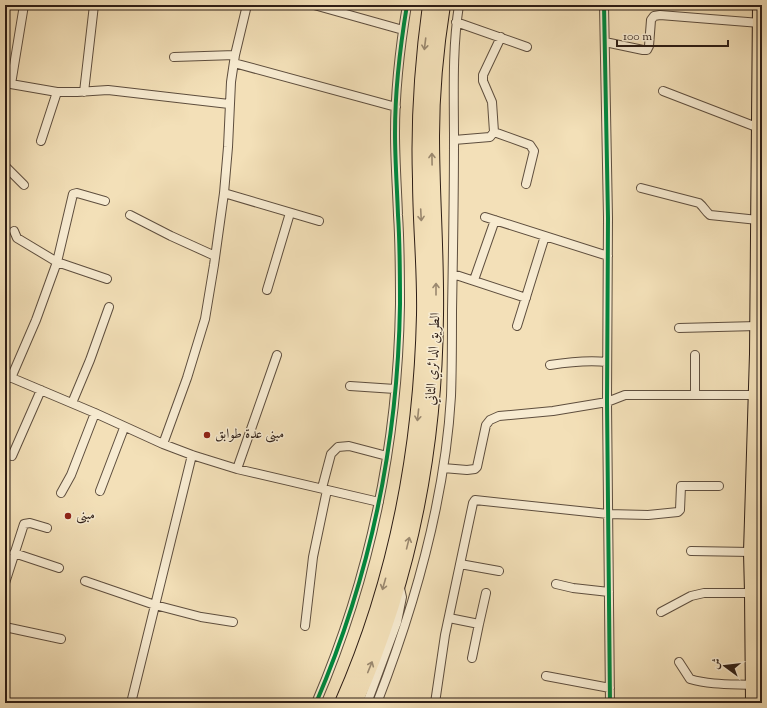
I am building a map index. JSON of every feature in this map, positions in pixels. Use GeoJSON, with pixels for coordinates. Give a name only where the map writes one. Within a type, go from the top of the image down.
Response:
{"type":"FeatureCollection","features":[{"type":"Feature","properties":{"kind":"highway","name":"الطريق الدائري الثاني"},"geometry":{"type":"LineString","coordinates":[[342,703],[370,632],[386,578],[401,517],[414,444],[421,378],[424,312],[420,179],[420,118],[423,65],[430,5]]}},
{"type":"Feature","properties":{"kind":"highway","name":"الطريق الدائري الثاني"},"geometry":{"type":"LineString","coordinates":[[355,703],[380,640],[397,585],[422,479],[432,403],[435,351],[436,281],[432,115],[436,60],[443,5]]}},
{"type":"Feature","properties":{"kind":"highway"},"geometry":{"type":"LineString","coordinates":[[753,703],[751,552],[756,395],[760,354],[757,326],[760,5]]}},
{"type":"Feature","properties":{"kind":"street"},"geometry":{"type":"LineString","coordinates":[[24,5],[8,83],[57,92],[108,90],[230,104]]}},
{"type":"Feature","properties":{"kind":"street"},"geometry":{"type":"LineString","coordinates":[[84,92],[94,5]]}},
{"type":"Feature","properties":{"kind":"street"},"geometry":{"type":"LineString","coordinates":[[163,444],[187,378],[205,319],[224,193],[234,59],[246,5]]}},
{"type":"Feature","properties":{"kind":"street"},"geometry":{"type":"LineString","coordinates":[[314,5],[403,30]]}},
{"type":"Feature","properties":{"kind":"street"},"geometry":{"type":"LineString","coordinates":[[316,703],[353,605],[369,547],[388,456],[399,335],[400,274],[395,158],[396,107],[399,62],[407,5]]}},
{"type":"Feature","properties":{"kind":"street"},"geometry":{"type":"LineString","coordinates":[[377,703],[419,578],[443,468],[451,396],[454,72],[456,22],[459,5]]}},
{"type":"Feature","properties":{"kind":"street"},"geometry":{"type":"LineString","coordinates":[[604,5],[608,256],[607,402],[610,703]]}},
{"type":"Feature","properties":{"kind":"street"},"geometry":{"type":"LineString","coordinates":[[605,42],[647,50],[649,46],[651,20],[654,16],[660,15],[760,23]]}},
{"type":"Feature","properties":{"kind":"street"},"geometry":{"type":"LineString","coordinates":[[456,22],[527,47]]}},
{"type":"Feature","properties":{"kind":"street"},"geometry":{"type":"LineString","coordinates":[[454,140],[490,137],[494,132],[492,102],[483,75],[501,37]]}},
{"type":"Feature","properties":{"kind":"street"},"geometry":{"type":"LineString","coordinates":[[174,57],[234,59],[396,107]]}},
{"type":"Feature","properties":{"kind":"street"},"geometry":{"type":"LineString","coordinates":[[663,91],[759,128]]}},
{"type":"Feature","properties":{"kind":"street"},"geometry":{"type":"LineString","coordinates":[[41,141],[57,92]]}},
{"type":"Feature","properties":{"kind":"street"},"geometry":{"type":"LineString","coordinates":[[494,132],[530,145],[534,151],[526,184]]}},
{"type":"Feature","properties":{"kind":"street"},"geometry":{"type":"LineString","coordinates":[[5,166],[24,185]]}},
{"type":"Feature","properties":{"kind":"street"},"geometry":{"type":"LineString","coordinates":[[641,188],[699,203],[710,215],[758,220]]}},
{"type":"Feature","properties":{"kind":"street"},"geometry":{"type":"LineString","coordinates":[[105,201],[76,193],[73,194],[57,262],[36,320],[8,377],[72,403],[124,428],[192,456],[237,469],[379,502]]}},
{"type":"Feature","properties":{"kind":"street"},"geometry":{"type":"LineString","coordinates":[[224,193],[319,221]]}},
{"type":"Feature","properties":{"kind":"street"},"geometry":{"type":"LineString","coordinates":[[267,290],[290,213]]}},
{"type":"Feature","properties":{"kind":"street"},"geometry":{"type":"LineString","coordinates":[[130,215],[215,256]]}},
{"type":"Feature","properties":{"kind":"street"},"geometry":{"type":"LineString","coordinates":[[485,217],[608,256]]}},
{"type":"Feature","properties":{"kind":"street"},"geometry":{"type":"LineString","coordinates":[[474,280],[494,220]]}},
{"type":"Feature","properties":{"kind":"street"},"geometry":{"type":"LineString","coordinates":[[14,231],[17,238],[57,262],[107,279]]}},
{"type":"Feature","properties":{"kind":"street"},"geometry":{"type":"LineString","coordinates":[[518,326],[545,236]]}},
{"type":"Feature","properties":{"kind":"street"},"geometry":{"type":"LineString","coordinates":[[453,274],[526,298]]}},
{"type":"Feature","properties":{"kind":"street"},"geometry":{"type":"LineString","coordinates":[[72,403],[90,360],[109,307]]}},
{"type":"Feature","properties":{"kind":"street"},"geometry":{"type":"LineString","coordinates":[[679,328],[757,326]]}},
{"type":"Feature","properties":{"kind":"street"},"geometry":{"type":"LineString","coordinates":[[237,469],[277,355]]}},
{"type":"Feature","properties":{"kind":"street"},"geometry":{"type":"LineString","coordinates":[[695,355],[695,395]]}},
{"type":"Feature","properties":{"kind":"street"},"geometry":{"type":"LineString","coordinates":[[550,366],[572,362],[607,362]]}},
{"type":"Feature","properties":{"kind":"street"},"geometry":{"type":"LineString","coordinates":[[350,386],[395,389]]}},
{"type":"Feature","properties":{"kind":"street"},"geometry":{"type":"LineString","coordinates":[[12,456],[41,390]]}},
{"type":"Feature","properties":{"kind":"street"},"geometry":{"type":"LineString","coordinates":[[443,468],[467,470],[475,469],[477,467],[486,425],[494,418],[552,411],[607,402],[625,395],[756,395]]}},
{"type":"Feature","properties":{"kind":"street"},"geometry":{"type":"LineString","coordinates":[[61,493],[71,475],[95,413]]}},
{"type":"Feature","properties":{"kind":"street"},"geometry":{"type":"LineString","coordinates":[[100,491],[124,428]]}},
{"type":"Feature","properties":{"kind":"street"},"geometry":{"type":"LineString","coordinates":[[305,626],[313,557],[331,454],[338,446],[349,446],[388,456]]}},
{"type":"Feature","properties":{"kind":"street"},"geometry":{"type":"LineString","coordinates":[[131,703],[192,456]]}},
{"type":"Feature","properties":{"kind":"street"},"geometry":{"type":"LineString","coordinates":[[435,703],[449,618],[473,503],[475,500],[608,514],[648,515],[677,513],[680,510],[682,486],[719,486]]}},
{"type":"Feature","properties":{"kind":"street"},"geometry":{"type":"LineString","coordinates":[[5,582],[24,524],[30,523],[47,528]]}},
{"type":"Feature","properties":{"kind":"street"},"geometry":{"type":"LineString","coordinates":[[691,551],[751,552]]}},
{"type":"Feature","properties":{"kind":"street"},"geometry":{"type":"LineString","coordinates":[[14,553],[59,568]]}},
{"type":"Feature","properties":{"kind":"street"},"geometry":{"type":"LineString","coordinates":[[460,564],[499,571]]}},
{"type":"Feature","properties":{"kind":"street"},"geometry":{"type":"LineString","coordinates":[[85,581],[155,605],[201,617],[233,622]]}},
{"type":"Feature","properties":{"kind":"street"},"geometry":{"type":"LineString","coordinates":[[556,584],[573,588],[609,592]]}},
{"type":"Feature","properties":{"kind":"street"},"geometry":{"type":"LineString","coordinates":[[367,703],[397,622],[402,596],[400,588],[397,585]]}},
{"type":"Feature","properties":{"kind":"street"},"geometry":{"type":"LineString","coordinates":[[472,658],[486,593]]}},
{"type":"Feature","properties":{"kind":"street"},"geometry":{"type":"LineString","coordinates":[[661,612],[691,596],[704,593],[752,593]]}},
{"type":"Feature","properties":{"kind":"street"},"geometry":{"type":"LineString","coordinates":[[449,618],[479,624]]}},
{"type":"Feature","properties":{"kind":"street"},"geometry":{"type":"LineString","coordinates":[[5,627],[61,639]]}},
{"type":"Feature","properties":{"kind":"street"},"geometry":{"type":"LineString","coordinates":[[679,662],[690,679],[718,684],[753,685]]}},
{"type":"Feature","properties":{"kind":"street"},"geometry":{"type":"LineString","coordinates":[[546,676],[610,688]]}},
{"type":"Feature","properties":{"kind":"cycle path"},"geometry":{"type":"LineString","coordinates":[[316,703],[352,607],[366,558],[378,508],[394,406],[400,304],[400,248],[395,153],[395,117],[398,69],[407,5]]}},
{"type":"Feature","properties":{"kind":"cycle path"},"geometry":{"type":"LineString","coordinates":[[604,5],[608,218],[607,402],[610,703]]}},
{"type":"Feature","properties":{"kind":"place","name":"مبنى عدة طوابق"},"geometry":{"type":"Point","coordinates":[207,435]}},
{"type":"Feature","properties":{"kind":"place","name":"مبنى"},"geometry":{"type":"Point","coordinates":[68,516]}}]}
